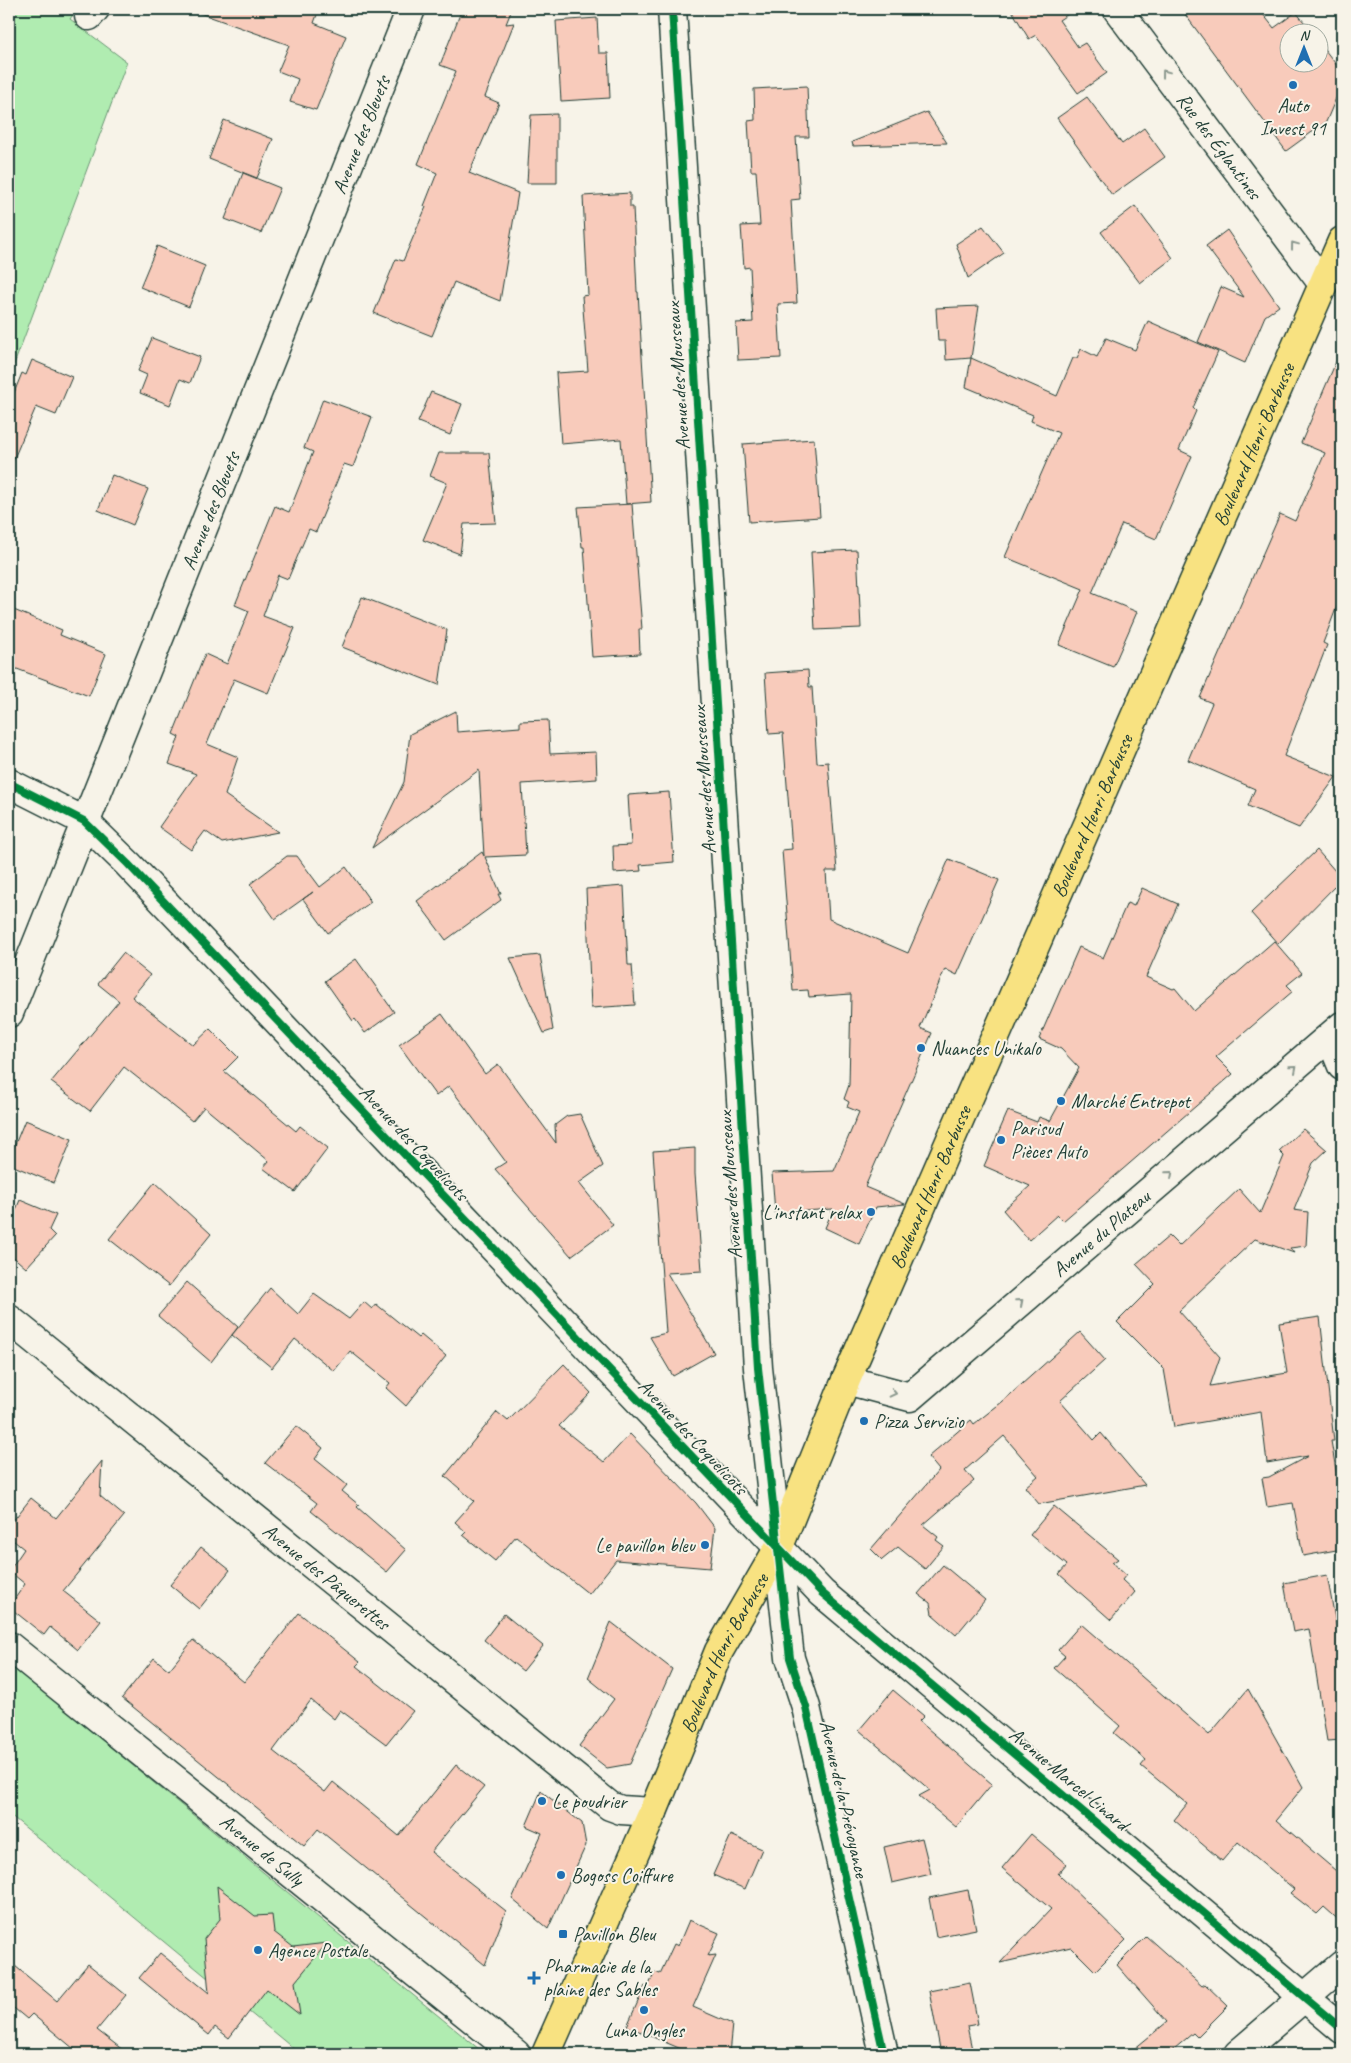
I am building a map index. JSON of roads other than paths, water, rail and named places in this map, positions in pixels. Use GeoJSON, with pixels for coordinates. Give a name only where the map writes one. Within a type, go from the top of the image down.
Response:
{"type":"FeatureCollection","features":[{"type":"Feature","properties":{"kind":"main road","name":"Boulevard Henri Barbusse"},"geometry":{"type":"LineString","coordinates":[[546,2054],[652,1812],[719,1651],[778,1550],[846,1380],[1342,241]]}},
{"type":"Feature","properties":{"kind":"street","name":"Avenue des Bleuets"},"geometry":{"type":"LineString","coordinates":[[9,1013],[84,821],[411,9]]}},
{"type":"Feature","properties":{"kind":"street","name":"Avenue des Mousseaux"},"geometry":{"type":"LineString","coordinates":[[672,9],[758,1368],[778,1550]]}},
{"type":"Feature","properties":{"kind":"street","name":"Rue des Églantines"},"geometry":{"type":"LineString","coordinates":[[1117,9],[1323,284]]}},
{"type":"Feature","properties":{"kind":"street","name":"Avenue des Coquelicots"},"geometry":{"type":"LineString","coordinates":[[9,783],[84,821],[135,871],[778,1550]]}},
{"type":"Feature","properties":{"kind":"street","name":"Avenue du Plateau"},"geometry":{"type":"LineString","coordinates":[[846,1380],[910,1397],[1336,1032]]}},
{"type":"Feature","properties":{"kind":"street"},"geometry":{"type":"LineString","coordinates":[[1336,1032],[1342,1066]]}},
{"type":"Feature","properties":{"kind":"street","name":"Avenue des Pâquerettes"},"geometry":{"type":"LineString","coordinates":[[9,1319],[610,1806],[621,1810],[652,1812]]}},
{"type":"Feature","properties":{"kind":"street","name":"Avenue Marcel Linard"},"geometry":{"type":"LineString","coordinates":[[778,1550],[822,1594],[1342,2029]]}},
{"type":"Feature","properties":{"kind":"street","name":"Avenue de la Prévoyance"},"geometry":{"type":"LineString","coordinates":[[778,1550],[790,1658],[806,1707],[884,2054]]}},
{"type":"Feature","properties":{"kind":"street","name":"Avenue de Sully"},"geometry":{"type":"LineString","coordinates":[[9,1646],[516,2054]]}},
{"type":"Feature","properties":{"kind":"street"},"geometry":{"type":"LineString","coordinates":[[1238,2054],[1342,1965]]}},
{"type":"Feature","properties":{"kind":"place","name":"Auto Invest 91"},"geometry":{"type":"Point","coordinates":[1293,85]}},
{"type":"Feature","properties":{"kind":"place","name":"Nuances Unikalo"},"geometry":{"type":"Point","coordinates":[921,1048]}},
{"type":"Feature","properties":{"kind":"place","name":"Marché Entrepot"},"geometry":{"type":"Point","coordinates":[1061,1101]}},
{"type":"Feature","properties":{"kind":"place","name":"Parisud Pièces Auto"},"geometry":{"type":"Point","coordinates":[1001,1140]}},
{"type":"Feature","properties":{"kind":"place","name":"L'instant relax"},"geometry":{"type":"Point","coordinates":[871,1212]}},
{"type":"Feature","properties":{"kind":"place","name":"Pizza Servizio"},"geometry":{"type":"Point","coordinates":[864,1421]}},
{"type":"Feature","properties":{"kind":"place","name":"Le pavillon bleu"},"geometry":{"type":"Point","coordinates":[705,1545]}},
{"type":"Feature","properties":{"kind":"place","name":"Le poudrier"},"geometry":{"type":"Point","coordinates":[542,1801]}},
{"type":"Feature","properties":{"kind":"place","name":"Bogoss Coiffure"},"geometry":{"type":"Point","coordinates":[561,1875]}},
{"type":"Feature","properties":{"kind":"place","name":"Pavillon Bleu"},"geometry":{"type":"Point","coordinates":[563,1934]}},
{"type":"Feature","properties":{"kind":"place","name":"Agence Postale"},"geometry":{"type":"Point","coordinates":[258,1950]}},
{"type":"Feature","properties":{"kind":"place","name":"Pharmacie de la plaine des Sables"},"geometry":{"type":"Point","coordinates":[534,1978]}},
{"type":"Feature","properties":{"kind":"place","name":"Luna Ongles"},"geometry":{"type":"Point","coordinates":[644,2010]}}]}
